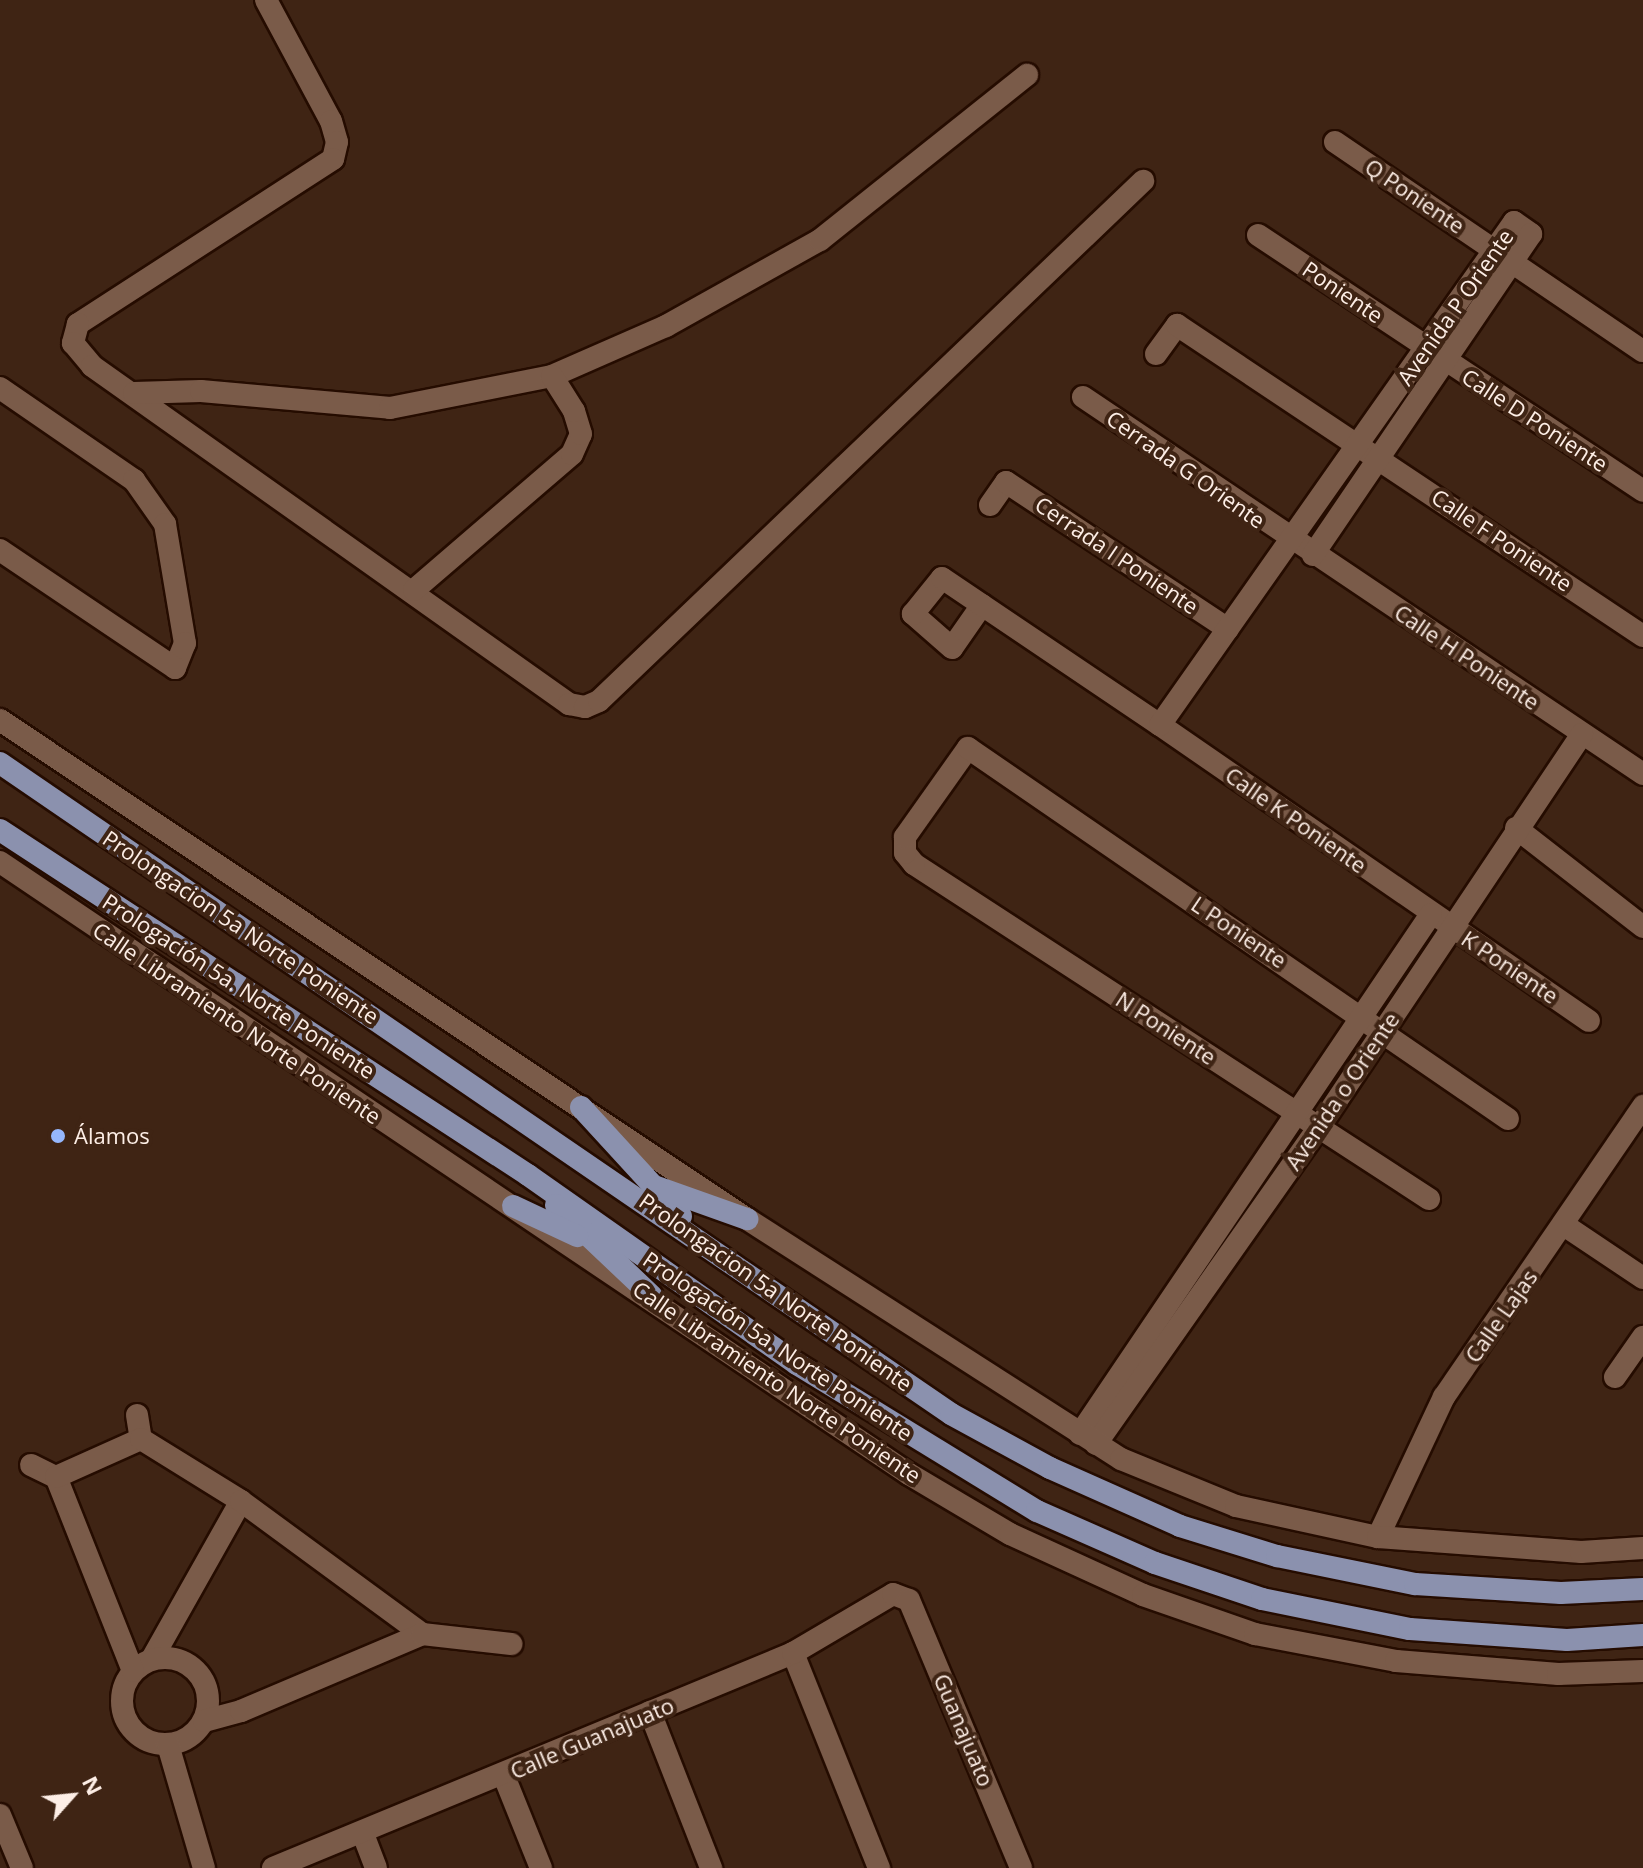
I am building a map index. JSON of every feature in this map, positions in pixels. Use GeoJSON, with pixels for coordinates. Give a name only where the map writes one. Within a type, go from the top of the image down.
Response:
{"type":"FeatureCollection","features":[{"type":"Feature","properties":{"kind":"main road","name":"Prolongacion 5a Norte Poniente"},"geometry":{"type":"LineString","coordinates":[[0,763],[706,1243],[951,1414],[1050,1468],[1180,1526],[1277,1556],[1415,1584],[1561,1593],[1643,1589]]}},
{"type":"Feature","properties":{"kind":"main road","name":"Prologación 5a. Norte Poniente"},"geometry":{"type":"LineString","coordinates":[[0,830],[528,1175],[797,1364],[933,1451],[1037,1511],[1155,1563],[1262,1599],[1410,1629],[1567,1640],[1643,1635]]}},
{"type":"Feature","properties":{"kind":"main road"},"geometry":{"type":"LineString","coordinates":[[581,1107],[706,1243]]}},
{"type":"Feature","properties":{"kind":"main road"},"geometry":{"type":"LineString","coordinates":[[584,1160],[747,1219]]}},
{"type":"Feature","properties":{"kind":"main road"},"geometry":{"type":"LineString","coordinates":[[528,1175],[589,1241],[652,1296]]}},
{"type":"Feature","properties":{"kind":"main road"},"geometry":{"type":"LineString","coordinates":[[513,1206],[589,1241],[666,1270]]}},
{"type":"Feature","properties":{"kind":"street"},"geometry":{"type":"LineString","coordinates":[[266,0],[331,121],[337,142],[333,159],[78,324],[73,343],[92,366],[414,590],[569,704],[585,707],[599,701],[1143,181]]}},
{"type":"Feature","properties":{"kind":"street"},"geometry":{"type":"LineString","coordinates":[[134,393],[201,391],[390,408],[552,376],[666,326],[820,240],[1027,75]]}},
{"type":"Feature","properties":{"kind":"street","name":"Q Poniente"},"geometry":{"type":"LineString","coordinates":[[1335,142],[1643,351]]}},
{"type":"Feature","properties":{"kind":"street","name":"Poniente"},"geometry":{"type":"LineString","coordinates":[[1258,235],[1427,348]]}},
{"type":"Feature","properties":{"kind":"street","name":"Avenida P Oriente"},"geometry":{"type":"LineString","coordinates":[[1160,725],[1427,348],[1504,256]]}},
{"type":"Feature","properties":{"kind":"street","name":"Avenida P Oriente"},"geometry":{"type":"LineString","coordinates":[[1313,555],[1446,361],[1504,256]]}},
{"type":"Feature","properties":{"kind":"street","name":"Calle F Poniente"},"geometry":{"type":"LineString","coordinates":[[1156,354],[1177,325],[1361,443],[1643,636]]}},
{"type":"Feature","properties":{"kind":"street","name":"Calle D Poniente"},"geometry":{"type":"LineString","coordinates":[[1427,348],[1643,491]]}},
{"type":"Feature","properties":{"kind":"street"},"geometry":{"type":"LineString","coordinates":[[414,590],[572,454],[581,434],[574,411],[552,376]]}},
{"type":"Feature","properties":{"kind":"street"},"geometry":{"type":"LineString","coordinates":[[0,388],[134,480],[165,524],[185,643],[175,668],[0,550]]}},
{"type":"Feature","properties":{"kind":"street","name":"Cerrada G Oriente"},"geometry":{"type":"LineString","coordinates":[[1083,397],[1290,541]]}},
{"type":"Feature","properties":{"kind":"street","name":"Cerrada I Poniente"},"geometry":{"type":"LineString","coordinates":[[990,505],[1006,482],[1228,629]]}},
{"type":"Feature","properties":{"kind":"street","name":"Calle H Poniente"},"geometry":{"type":"LineString","coordinates":[[1290,541],[1643,774]]}},
{"type":"Feature","properties":{"kind":"street","name":"Calle K Poniente"},"geometry":{"type":"LineString","coordinates":[[982,605],[1441,920]]}},
{"type":"Feature","properties":{"kind":"street"},"geometry":{"type":"LineString","coordinates":[[0,720],[747,1219],[1088,1439],[1236,1506],[1378,1537],[1581,1552],[1643,1548]]}},
{"type":"Feature","properties":{"kind":"street","name":"Avenida o Oriente"},"geometry":{"type":"LineString","coordinates":[[1088,1439],[1365,1017],[1516,828],[1582,734]]}},
{"type":"Feature","properties":{"kind":"street","name":"N Poniente"},"geometry":{"type":"LineString","coordinates":[[968,748],[905,837],[905,853],[914,864],[1429,1199]]}},
{"type":"Feature","properties":{"kind":"street","name":"L Poniente"},"geometry":{"type":"LineString","coordinates":[[968,748],[1384,1030],[1508,1119]]}},
{"type":"Feature","properties":{"kind":"street"},"geometry":{"type":"LineString","coordinates":[[1516,828],[1643,927]]}},
{"type":"Feature","properties":{"kind":"street","name":"Calle Libramiento Norte Poniente"},"geometry":{"type":"LineString","coordinates":[[0,862],[652,1296],[909,1474],[1010,1534],[1143,1595],[1255,1634],[1396,1661],[1558,1674],[1643,1671]]}},
{"type":"Feature","properties":{"kind":"street","name":"Avenida o Oriente"},"geometry":{"type":"LineString","coordinates":[[1088,1439],[1319,1127],[1384,1030],[1441,920]]}},
{"type":"Feature","properties":{"kind":"street","name":"K Poniente"},"geometry":{"type":"LineString","coordinates":[[1441,920],[1589,1021]]}},
{"type":"Feature","properties":{"kind":"street","name":"Calle Lajas"},"geometry":{"type":"LineString","coordinates":[[1378,1537],[1444,1397],[1643,1106]]}},
{"type":"Feature","properties":{"kind":"street"},"geometry":{"type":"LineString","coordinates":[[1564,1225],[1643,1278]]}},
{"type":"Feature","properties":{"kind":"street"},"geometry":{"type":"LineString","coordinates":[[1615,1377],[1643,1337]]}},
{"type":"Feature","properties":{"kind":"street"},"geometry":{"type":"LineString","coordinates":[[137,1415],[141,1439],[241,1501],[422,1634]]}},
{"type":"Feature","properties":{"kind":"street"},"geometry":{"type":"LineString","coordinates":[[56,1477],[141,1439]]}},
{"type":"Feature","properties":{"kind":"street"},"geometry":{"type":"LineString","coordinates":[[31,1465],[56,1477],[133,1671]]}},
{"type":"Feature","properties":{"kind":"street"},"geometry":{"type":"LineString","coordinates":[[153,1657],[164,1656],[196,1672],[207,1694],[204,1721],[191,1737],[168,1745],[145,1739],[128,1722],[123,1698],[133,1671],[153,1657],[241,1501]]}},
{"type":"Feature","properties":{"kind":"street","name":"Calle Guanajuato"},"geometry":{"type":"LineString","coordinates":[[273,1868],[504,1776],[793,1653],[893,1594],[903,1595]]}},
{"type":"Feature","properties":{"kind":"street","name":"Guanajuato"},"geometry":{"type":"LineString","coordinates":[[903,1595],[1021,1868]]}},
{"type":"Feature","properties":{"kind":"street"},"geometry":{"type":"LineString","coordinates":[[204,1721],[241,1711],[422,1634],[511,1644]]}},
{"type":"Feature","properties":{"kind":"street"},"geometry":{"type":"LineString","coordinates":[[793,1653],[879,1868]]}},
{"type":"Feature","properties":{"kind":"street"},"geometry":{"type":"LineString","coordinates":[[650,1712],[711,1868]]}},
{"type":"Feature","properties":{"kind":"street"},"geometry":{"type":"LineString","coordinates":[[168,1745],[204,1868]]}},
{"type":"Feature","properties":{"kind":"street"},"geometry":{"type":"LineString","coordinates":[[504,1776],[541,1868]]}},
{"type":"Feature","properties":{"kind":"street"},"geometry":{"type":"LineString","coordinates":[[0,1815],[22,1868]]}},
{"type":"Feature","properties":{"kind":"street"},"geometry":{"type":"LineString","coordinates":[[363,1834],[376,1868]]}},
{"type":"Feature","properties":{"kind":"place","name":"Álamos"},"geometry":{"type":"Point","coordinates":[58,1136]}}]}
